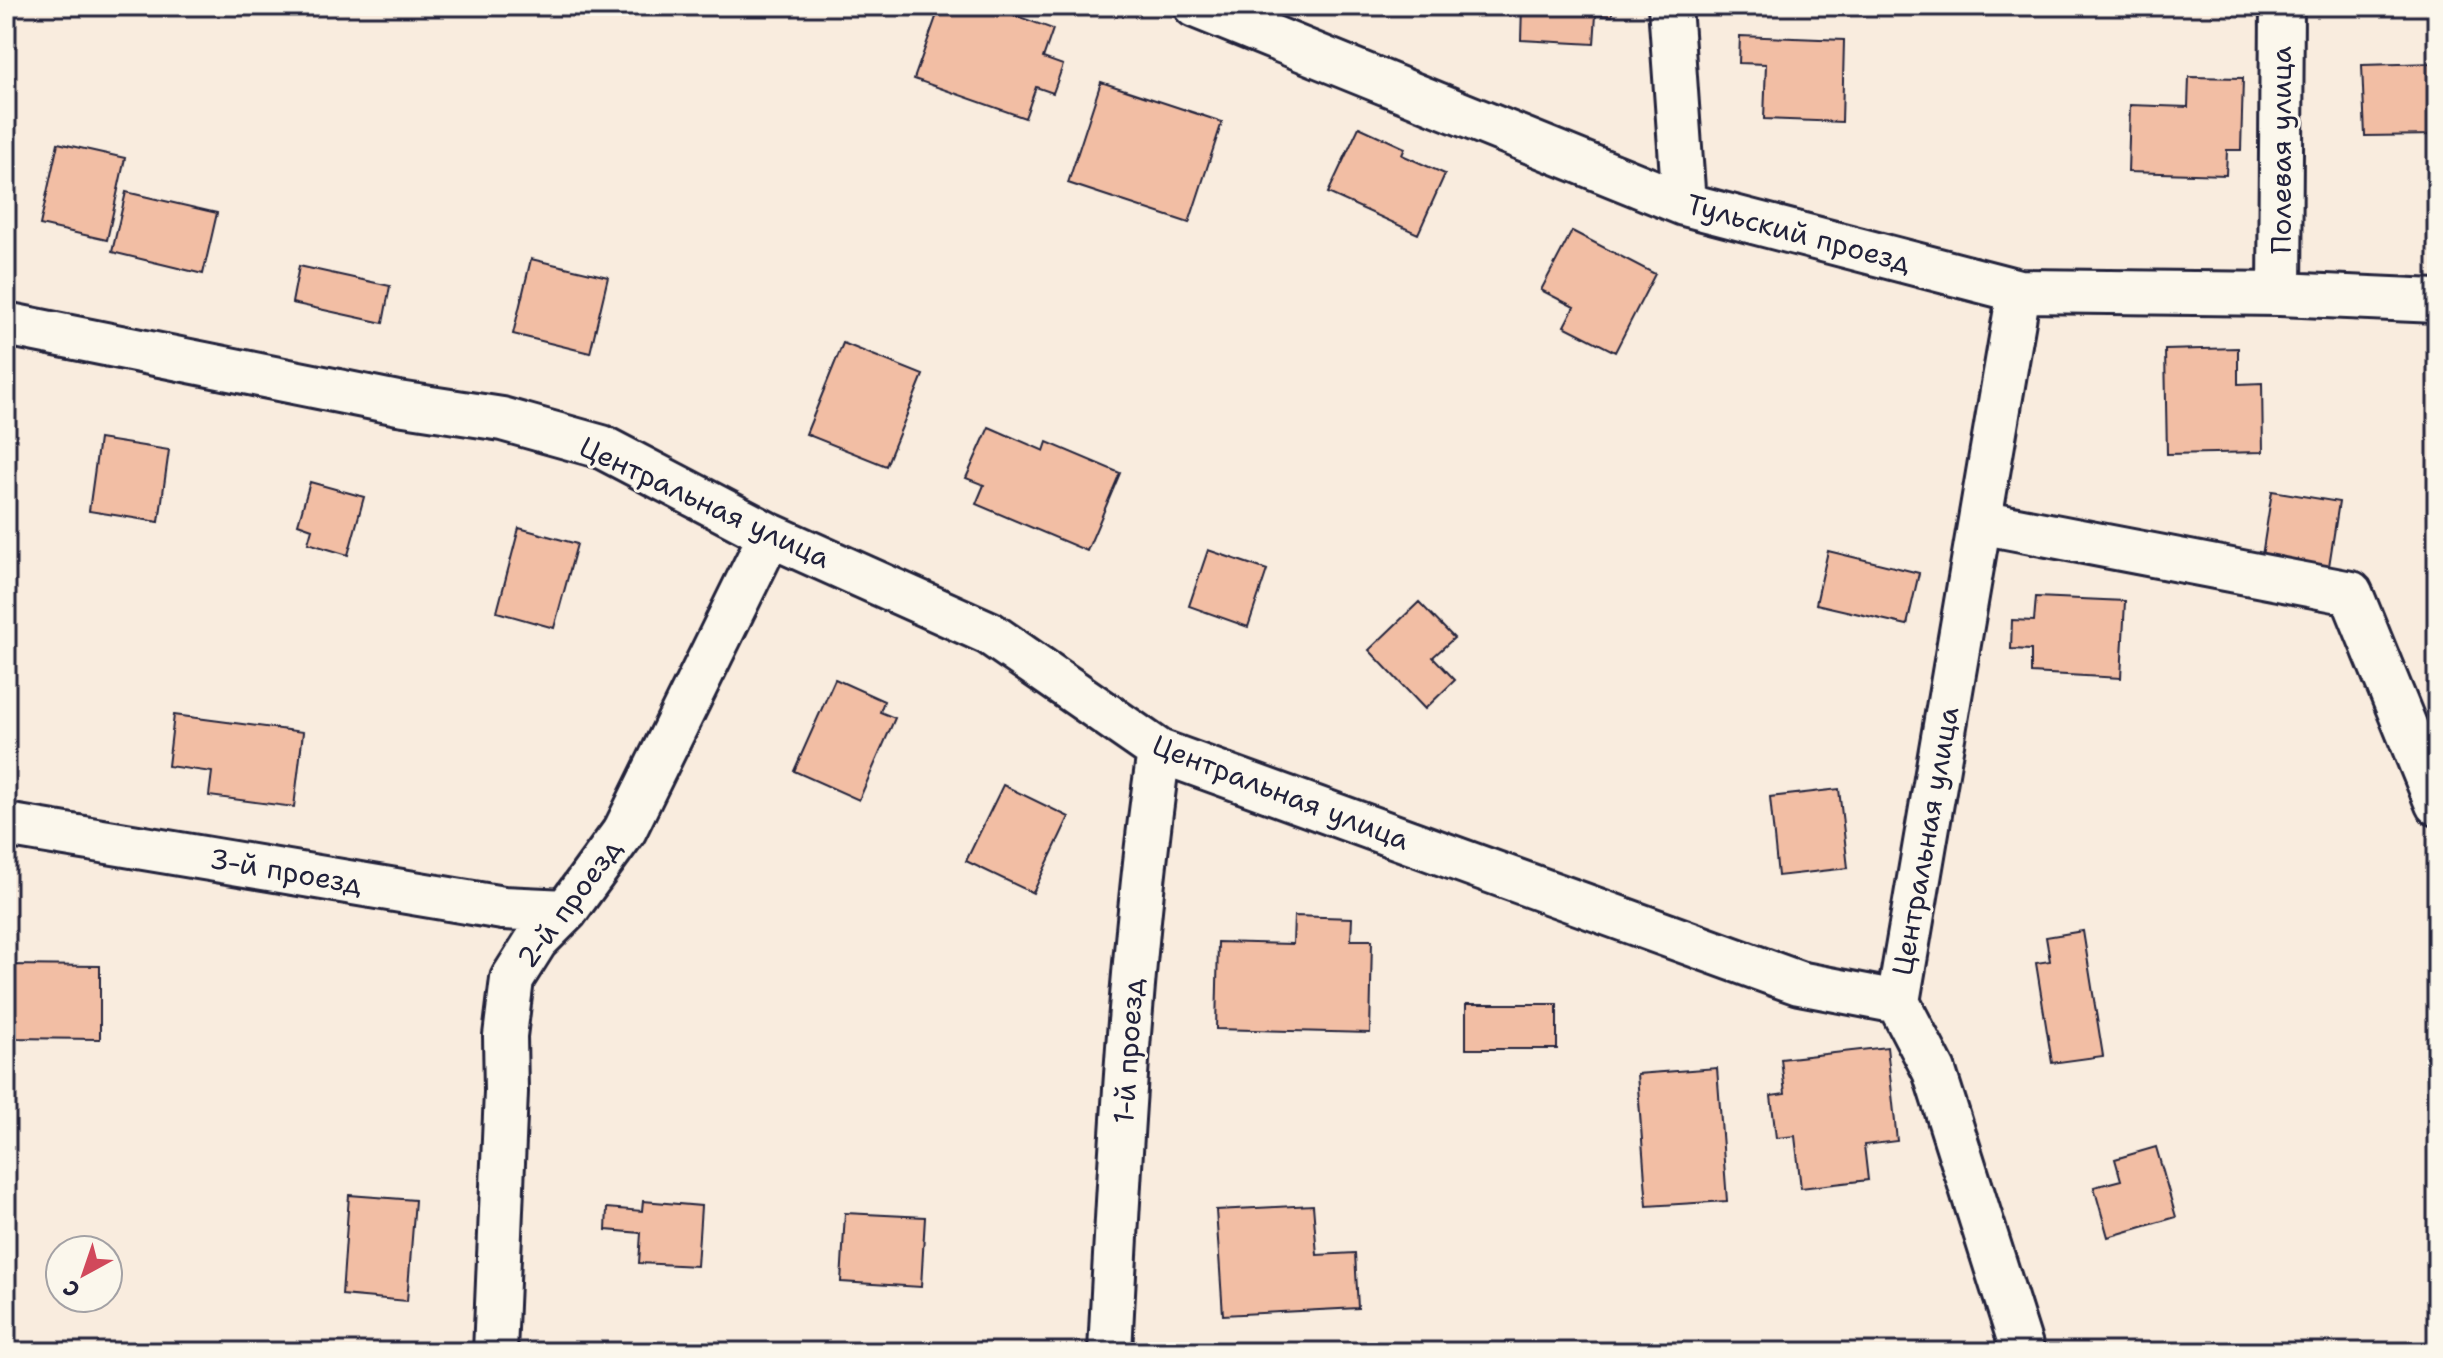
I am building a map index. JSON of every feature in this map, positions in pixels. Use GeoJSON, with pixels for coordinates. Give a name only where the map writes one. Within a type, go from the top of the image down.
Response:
{"type":"FeatureCollection","features":[{"type":"Feature","properties":{"kind":"street","name":"Тульский проезд"},"geometry":{"type":"LineString","coordinates":[[1195,6],[1684,204],[2019,291],[2280,294],[2437,301]]}},
{"type":"Feature","properties":{"kind":"street"},"geometry":{"type":"LineString","coordinates":[[1670,6],[1684,204]]}},
{"type":"Feature","properties":{"kind":"street","name":"Полевая улица"},"geometry":{"type":"LineString","coordinates":[[2280,294],[2282,6]]}},
{"type":"Feature","properties":{"kind":"street","name":"Центральная улица"},"geometry":{"type":"LineString","coordinates":[[6,324],[398,403],[502,419],[602,447],[770,535],[989,633],[1159,751],[1799,983],[1898,1002],[2019,291]]}},
{"type":"Feature","properties":{"kind":"street"},"geometry":{"type":"LineString","coordinates":[[1980,522],[2351,593],[2437,804]]}},
{"type":"Feature","properties":{"kind":"street","name":"2-й проезд"},"geometry":{"type":"LineString","coordinates":[[495,1352],[506,1092],[505,1036],[512,979],[536,941],[566,911],[625,830],[770,535]]}},
{"type":"Feature","properties":{"kind":"street","name":"1-й проезд"},"geometry":{"type":"LineString","coordinates":[[1110,1352],[1124,1096],[1142,874],[1159,751]]}},
{"type":"Feature","properties":{"kind":"street","name":"3-й проезд"},"geometry":{"type":"LineString","coordinates":[[6,825],[503,908],[566,911]]}},
{"type":"Feature","properties":{"kind":"street"},"geometry":{"type":"LineString","coordinates":[[1898,1002],[1934,1071],[2023,1352]]}},
{"type":"Feature","properties":{"kind":"building"},"geometry":{"type":"Polygon","coordinates":[[[940,6],[989,6],[1053,29],[1043,58],[1063,65],[1053,93],[1036,87],[1025,118],[914,79],[940,6]]]}},
{"type":"Feature","properties":{"kind":"building"},"geometry":{"type":"Polygon","coordinates":[[[1522,6],[1612,6],[1612,16],[1596,15],[1594,44],[1521,40],[1522,6]]]}},
{"type":"Feature","properties":{"kind":"building"},"geometry":{"type":"Polygon","coordinates":[[[1740,36],[1844,40],[1842,122],[1764,119],[1766,64],[1739,63],[1740,36]]]}},
{"type":"Feature","properties":{"kind":"building"},"geometry":{"type":"Polygon","coordinates":[[[2436,63],[2437,135],[2365,136],[2362,65],[2436,63]]]}},
{"type":"Feature","properties":{"kind":"building"},"geometry":{"type":"Polygon","coordinates":[[[2189,77],[2243,78],[2241,150],[2227,150],[2226,175],[2128,172],[2130,105],[2188,107],[2189,77]]]}},
{"type":"Feature","properties":{"kind":"building"},"geometry":{"type":"Polygon","coordinates":[[[1101,82],[1222,122],[1189,223],[1068,183],[1101,82]]]}},
{"type":"Feature","properties":{"kind":"building"},"geometry":{"type":"Polygon","coordinates":[[[1359,127],[1405,148],[1402,155],[1445,174],[1418,234],[1328,193],[1359,127]]]}},
{"type":"Feature","properties":{"kind":"building"},"geometry":{"type":"Polygon","coordinates":[[[58,143],[125,158],[107,240],[40,225],[58,143]]]}},
{"type":"Feature","properties":{"kind":"building"},"geometry":{"type":"Polygon","coordinates":[[[126,192],[217,213],[203,274],[112,252],[126,192]]]}},
{"type":"Feature","properties":{"kind":"building"},"geometry":{"type":"Polygon","coordinates":[[[1572,231],[1655,274],[1615,352],[1564,326],[1574,307],[1541,290],[1572,231]]]}},
{"type":"Feature","properties":{"kind":"building"},"geometry":{"type":"Polygon","coordinates":[[[531,259],[608,277],[590,353],[513,334],[531,259]]]}},
{"type":"Feature","properties":{"kind":"building"},"geometry":{"type":"Polygon","coordinates":[[[299,266],[390,286],[383,323],[292,303],[299,266]]]}},
{"type":"Feature","properties":{"kind":"building"},"geometry":{"type":"Polygon","coordinates":[[[843,343],[923,375],[886,466],[806,434],[843,343]]]}},
{"type":"Feature","properties":{"kind":"building"},"geometry":{"type":"Polygon","coordinates":[[[2238,348],[2238,384],[2262,383],[2263,452],[2167,454],[2165,350],[2238,348]]]}},
{"type":"Feature","properties":{"kind":"building"},"geometry":{"type":"Polygon","coordinates":[[[989,427],[1044,451],[1047,442],[1120,473],[1087,551],[976,504],[984,485],[966,478],[989,427]]]}},
{"type":"Feature","properties":{"kind":"building"},"geometry":{"type":"Polygon","coordinates":[[[99,439],[169,450],[159,522],[89,511],[99,439]]]}},
{"type":"Feature","properties":{"kind":"building"},"geometry":{"type":"Polygon","coordinates":[[[310,482],[364,497],[348,555],[308,543],[312,529],[298,524],[310,482]]]}},
{"type":"Feature","properties":{"kind":"building"},"geometry":{"type":"Polygon","coordinates":[[[2272,491],[2339,502],[2329,566],[2262,556],[2272,491]]]}},
{"type":"Feature","properties":{"kind":"building"},"geometry":{"type":"Polygon","coordinates":[[[519,528],[577,544],[554,628],[497,612],[519,528]]]}},
{"type":"Feature","properties":{"kind":"building"},"geometry":{"type":"Polygon","coordinates":[[[1208,550],[1267,570],[1248,627],[1189,606],[1208,550]]]}},
{"type":"Feature","properties":{"kind":"building"},"geometry":{"type":"Polygon","coordinates":[[[1828,551],[1919,573],[1907,625],[1816,604],[1828,551]]]}},
{"type":"Feature","properties":{"kind":"building"},"geometry":{"type":"Polygon","coordinates":[[[2036,597],[2125,601],[2121,678],[2031,673],[2031,650],[2011,649],[2012,620],[2034,621],[2036,597]]]}},
{"type":"Feature","properties":{"kind":"building"},"geometry":{"type":"Polygon","coordinates":[[[1419,602],[1454,638],[1433,657],[1455,680],[1425,709],[1369,650],[1419,602]]]}},
{"type":"Feature","properties":{"kind":"building"},"geometry":{"type":"Polygon","coordinates":[[[835,679],[884,701],[880,712],[895,718],[859,800],[794,771],[835,679]]]}},
{"type":"Feature","properties":{"kind":"building"},"geometry":{"type":"Polygon","coordinates":[[[174,715],[303,732],[294,807],[209,796],[212,772],[168,766],[174,715]]]}},
{"type":"Feature","properties":{"kind":"building"},"geometry":{"type":"Polygon","coordinates":[[[1003,785],[1069,817],[1033,893],[966,861],[1003,785]]]}},
{"type":"Feature","properties":{"kind":"building"},"geometry":{"type":"Polygon","coordinates":[[[1839,789],[1848,868],[1778,876],[1770,797],[1839,789]]]}},
{"type":"Feature","properties":{"kind":"building"},"geometry":{"type":"Polygon","coordinates":[[[1294,916],[1352,918],[1351,940],[1372,940],[1370,1033],[1216,1029],[1218,942],[1293,944],[1294,916]]]}},
{"type":"Feature","properties":{"kind":"building"},"geometry":{"type":"Polygon","coordinates":[[[2083,931],[2103,1056],[2052,1063],[2036,963],[2050,961],[2046,937],[2083,931]]]}},
{"type":"Feature","properties":{"kind":"building"},"geometry":{"type":"Polygon","coordinates":[[[6,965],[100,966],[100,1039],[6,1038],[6,965]]]}},
{"type":"Feature","properties":{"kind":"building"},"geometry":{"type":"Polygon","coordinates":[[[1466,1004],[1557,1004],[1557,1049],[1466,1049],[1466,1004]]]}},
{"type":"Feature","properties":{"kind":"building"},"geometry":{"type":"Polygon","coordinates":[[[1887,1047],[1897,1141],[1864,1145],[1868,1180],[1801,1188],[1795,1136],[1776,1138],[1771,1096],[1785,1094],[1781,1059],[1887,1047]]]}},
{"type":"Feature","properties":{"kind":"building"},"geometry":{"type":"Polygon","coordinates":[[[1717,1068],[1727,1201],[1647,1206],[1637,1074],[1717,1068]]]}},
{"type":"Feature","properties":{"kind":"building"},"geometry":{"type":"Polygon","coordinates":[[[2156,1147],[2176,1217],[2108,1237],[2094,1187],[2121,1180],[2115,1159],[2156,1147]]]}},
{"type":"Feature","properties":{"kind":"building"},"geometry":{"type":"Polygon","coordinates":[[[349,1195],[415,1200],[407,1301],[342,1295],[349,1195]]]}},
{"type":"Feature","properties":{"kind":"building"},"geometry":{"type":"Polygon","coordinates":[[[643,1201],[701,1206],[697,1266],[639,1263],[641,1233],[606,1230],[607,1208],[642,1211],[643,1201]]]}},
{"type":"Feature","properties":{"kind":"building"},"geometry":{"type":"Polygon","coordinates":[[[1313,1205],[1317,1255],[1355,1253],[1358,1308],[1223,1315],[1216,1210],[1313,1205]]]}},
{"type":"Feature","properties":{"kind":"building"},"geometry":{"type":"Polygon","coordinates":[[[845,1213],[925,1217],[921,1287],[841,1282],[845,1213]]]}}]}
